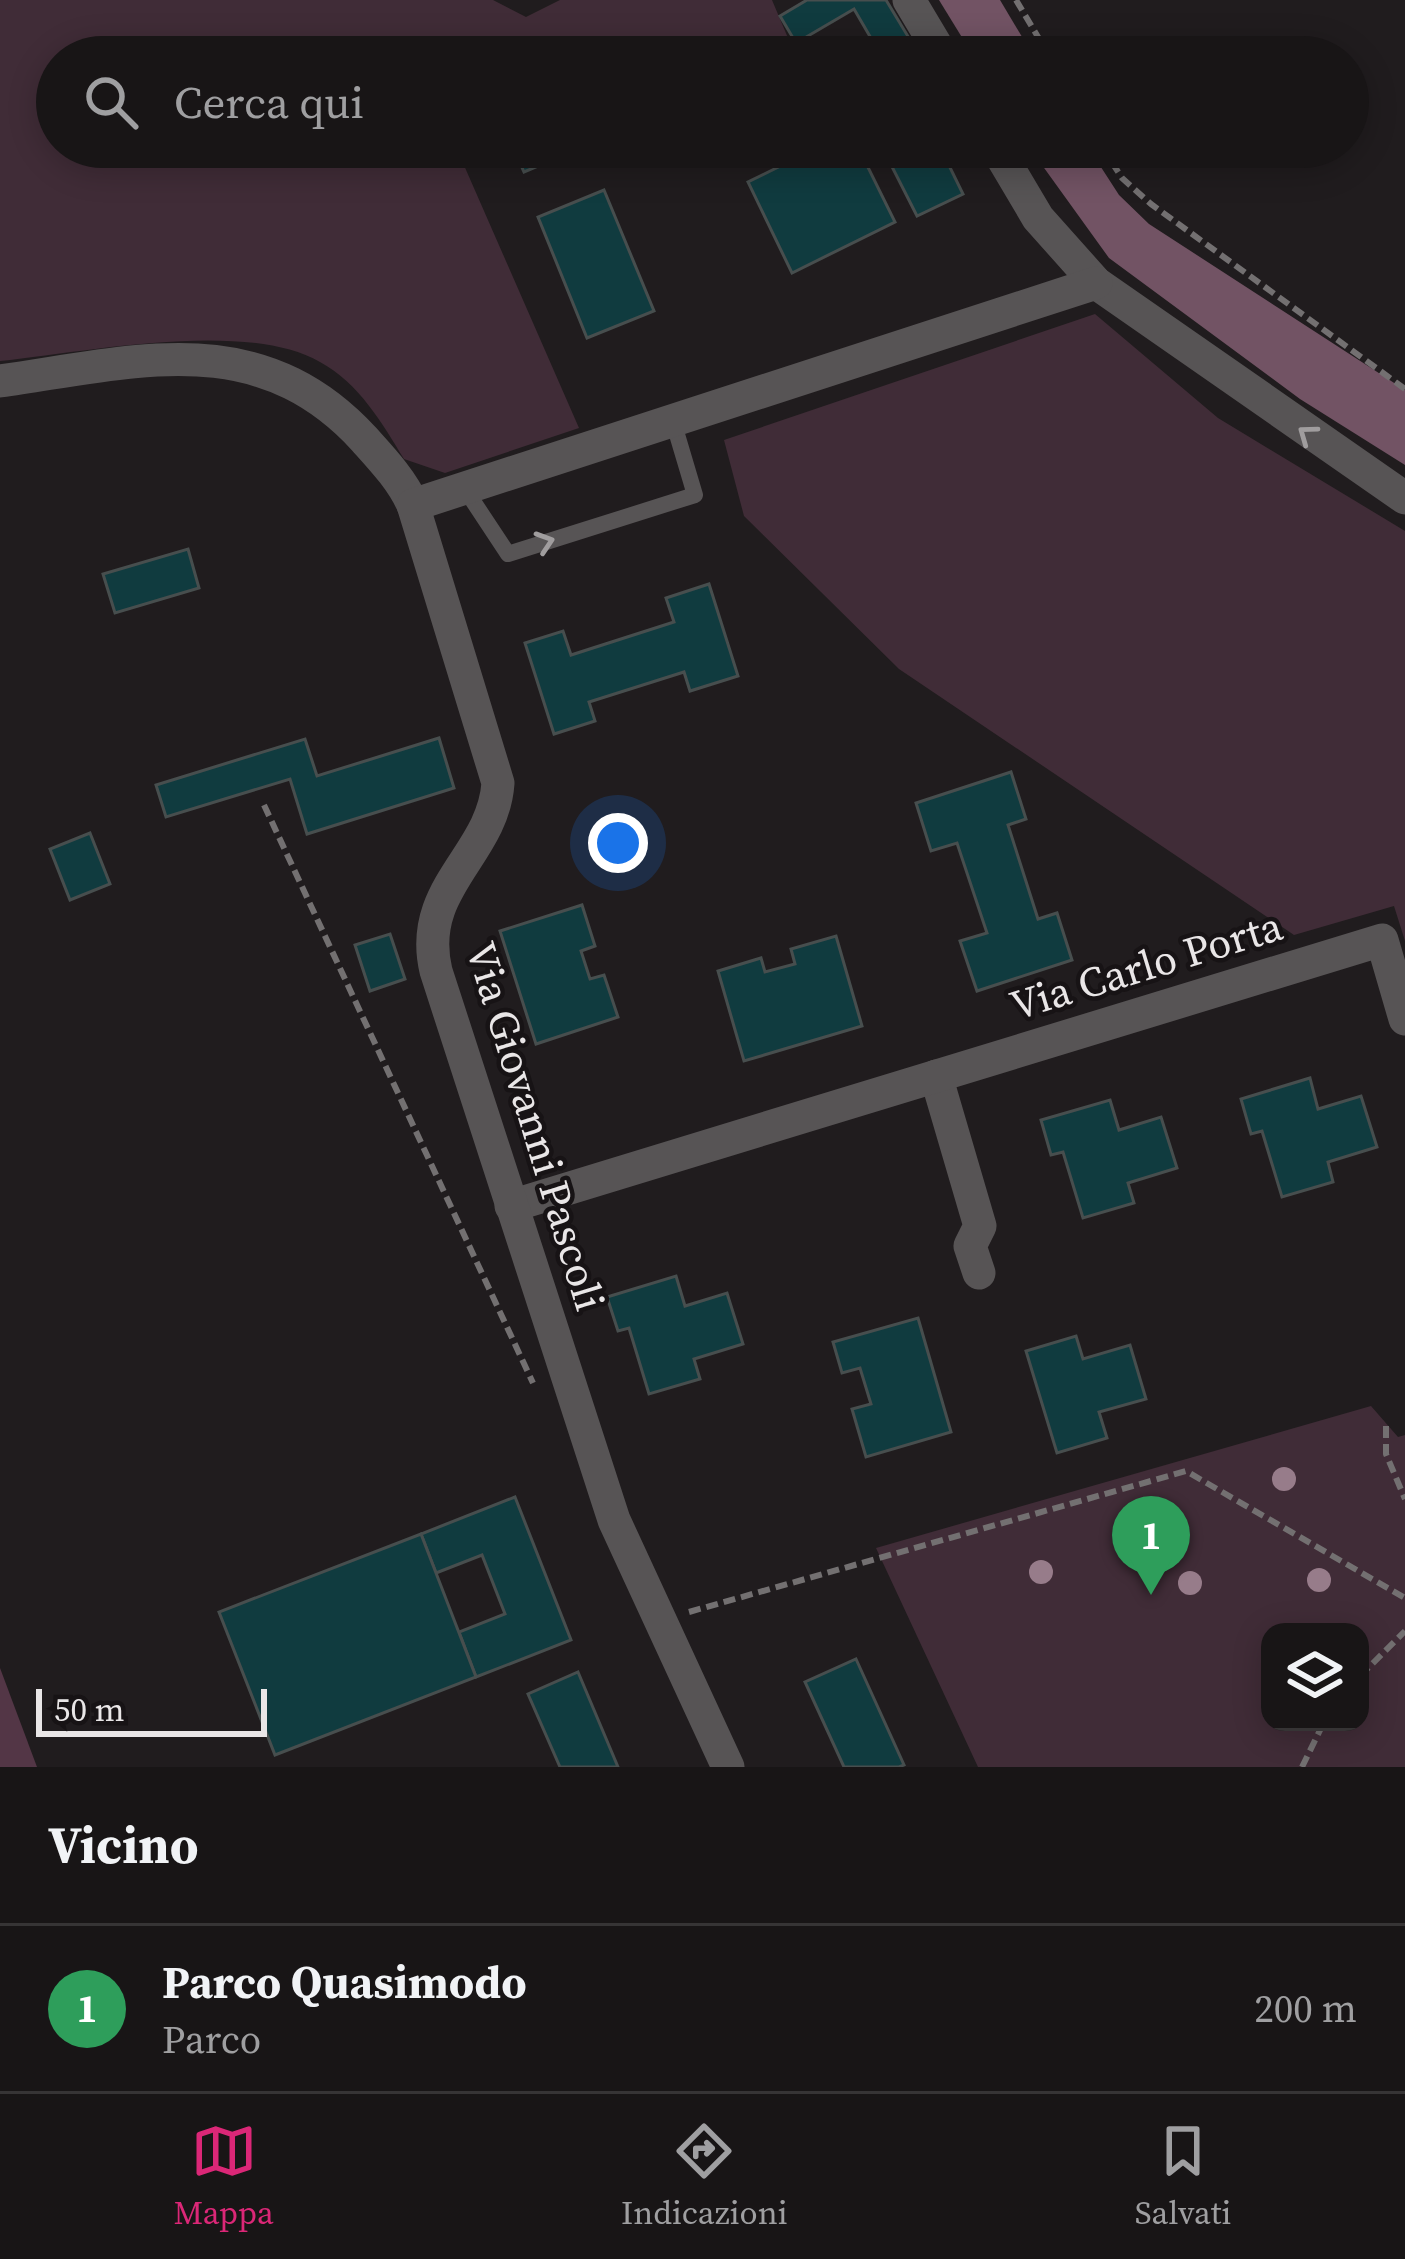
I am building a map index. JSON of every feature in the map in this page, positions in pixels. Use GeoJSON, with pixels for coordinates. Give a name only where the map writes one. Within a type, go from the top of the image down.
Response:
{"type":"FeatureCollection","features":[{"type":"Feature","properties":{"kind":"street"},"geometry":{"type":"LineString","coordinates":[[909,0],[930,36]]}},
{"type":"Feature","properties":{"kind":"street"},"geometry":{"type":"LineString","coordinates":[[1008,168],[1038,218],[1096,283],[1405,498]]}},
{"type":"Feature","properties":{"kind":"street"},"geometry":{"type":"LineString","coordinates":[[413,505],[1096,283]]}},
{"type":"Feature","properties":{"kind":"street","name":"Via Giovanni Pascoli"},"geometry":{"type":"LineString","coordinates":[[0,381],[184,357],[249,365],[298,386],[338,414],[388,466],[413,505],[496,769],[493,807],[439,904],[430,938],[609,1506],[728,1767]]}},
{"type":"Feature","properties":{"kind":"street","name":"Via Carlo Porta"},"geometry":{"type":"LineString","coordinates":[[511,1205],[1382,940],[1405,1019]]}},
{"type":"Feature","properties":{"kind":"street"},"geometry":{"type":"LineString","coordinates":[[936,1076],[980,1226],[970,1246],[979,1274]]}},
{"type":"Feature","properties":{"kind":"lane"},"geometry":{"type":"LineString","coordinates":[[465,488],[508,554],[694,494],[673,421]]}},
{"type":"Feature","properties":{"kind":"path"},"geometry":{"type":"LineString","coordinates":[[1016,0],[1037,36]]}},
{"type":"Feature","properties":{"kind":"path"},"geometry":{"type":"LineString","coordinates":[[1119,168],[1142,197],[1405,389]]}},
{"type":"Feature","properties":{"kind":"path"},"geometry":{"type":"LineString","coordinates":[[264,805],[538,1398]]}},
{"type":"Feature","properties":{"kind":"path"},"geometry":{"type":"LineString","coordinates":[[1386,1426],[1386,1454],[1405,1499]]}},
{"type":"Feature","properties":{"kind":"path"},"geometry":{"type":"LineString","coordinates":[[660,1620],[1186,1471],[1405,1598]]}},
{"type":"Feature","properties":{"kind":"path"},"geometry":{"type":"LineString","coordinates":[[1369,1667],[1405,1631]]}},
{"type":"Feature","properties":{"kind":"path"},"geometry":{"type":"LineString","coordinates":[[1302,1767],[1320,1731]]}},
{"type":"Feature","properties":{"kind":"shaded area"},"geometry":{"type":"Polygon","coordinates":[[[0,0],[493,0],[526,17],[560,0],[772,0],[787,36],[36,36],[36,168],[465,168],[579,428],[445,473],[404,459],[346,381],[320,362],[288,349],[208,340],[0,361],[0,0]]]}},
{"type":"Feature","properties":{"kind":"shaded area"},"geometry":{"type":"Polygon","coordinates":[[[939,0],[1000,0],[1021,36],[961,36],[939,0]]]}},
{"type":"Feature","properties":{"kind":"shaded area"},"geometry":{"type":"Polygon","coordinates":[[[1044,168],[1102,168],[1119,195],[1149,224],[1405,390],[1405,465],[1300,399],[1109,258],[1044,168]]]}},
{"type":"Feature","properties":{"kind":"shaded area"},"geometry":{"type":"Polygon","coordinates":[[[1095,314],[1218,418],[1405,531],[1405,941],[1394,906],[1294,935],[899,669],[744,516],[724,440],[1095,314]]]}},
{"type":"Feature","properties":{"kind":"shaded area"},"geometry":{"type":"Polygon","coordinates":[[[1371,1406],[1398,1437],[1405,1435],[1405,1767],[978,1767],[876,1548],[1371,1406]]]}},
{"type":"Feature","properties":{"kind":"shaded area"},"geometry":{"type":"Polygon","coordinates":[[[0,1668],[37,1767],[0,1767],[0,1668]]]}},
{"type":"Feature","properties":{"kind":"building"},"geometry":{"type":"Polygon","coordinates":[[[807,0],[886,0],[908,36],[870,36],[854,9],[808,36],[792,36],[780,16],[807,0]]]}},
{"type":"Feature","properties":{"kind":"building"},"geometry":{"type":"Polygon","coordinates":[[[776,168],[868,168],[895,222],[792,273],[748,182],[776,168]]]}},
{"type":"Feature","properties":{"kind":"building"},"geometry":{"type":"Polygon","coordinates":[[[893,168],[950,168],[963,194],[917,216],[893,168]]]}},
{"type":"Feature","properties":{"kind":"building"},"geometry":{"type":"Polygon","coordinates":[[[604,190],[654,311],[587,338],[538,217],[604,190]]]}},
{"type":"Feature","properties":{"kind":"building"},"geometry":{"type":"Polygon","coordinates":[[[188,549],[199,588],[115,613],[103,574],[188,549]]]}},
{"type":"Feature","properties":{"kind":"building"},"geometry":{"type":"Polygon","coordinates":[[[709,584],[738,676],[690,691],[684,672],[589,702],[595,721],[554,734],[525,643],[563,631],[571,655],[674,622],[666,598],[709,584]]]}},
{"type":"Feature","properties":{"kind":"building"},"geometry":{"type":"Polygon","coordinates":[[[439,738],[454,788],[307,834],[290,779],[166,817],[156,785],[305,739],[317,776],[439,738]]]}},
{"type":"Feature","properties":{"kind":"building"},"geometry":{"type":"Polygon","coordinates":[[[1011,772],[1026,819],[1008,825],[1038,919],[1057,913],[1072,960],[977,991],[960,941],[987,933],[957,843],[931,851],[916,803],[1011,772]]]}},
{"type":"Feature","properties":{"kind":"building"},"geometry":{"type":"Polygon","coordinates":[[[90,833],[110,884],[70,900],[50,849],[90,833]]]}},
{"type":"Feature","properties":{"kind":"building"},"geometry":{"type":"Polygon","coordinates":[[[582,905],[595,946],[581,951],[590,979],[604,975],[618,1017],[536,1044],[500,931],[582,905]]]}},
{"type":"Feature","properties":{"kind":"building"},"geometry":{"type":"Polygon","coordinates":[[[390,934],[405,979],[370,991],[355,945],[390,934]]]}},
{"type":"Feature","properties":{"kind":"building"},"geometry":{"type":"Polygon","coordinates":[[[836,936],[862,1026],[744,1061],[718,971],[761,958],[765,972],[795,964],[791,949],[836,936]]]}},
{"type":"Feature","properties":{"kind":"building"},"geometry":{"type":"Polygon","coordinates":[[[1310,1078],[1318,1109],[1361,1096],[1377,1147],[1328,1162],[1333,1182],[1282,1197],[1262,1131],[1251,1134],[1241,1099],[1310,1078]]]}},
{"type":"Feature","properties":{"kind":"building"},"geometry":{"type":"Polygon","coordinates":[[[1110,1100],[1119,1130],[1161,1117],[1177,1168],[1128,1183],[1134,1203],[1083,1218],[1063,1152],[1051,1155],[1041,1120],[1110,1100]]]}},
{"type":"Feature","properties":{"kind":"building"},"geometry":{"type":"Polygon","coordinates":[[[676,1276],[685,1306],[727,1293],[743,1344],[694,1359],[700,1379],[649,1394],[629,1328],[618,1331],[607,1297],[676,1276]]]}},
{"type":"Feature","properties":{"kind":"building"},"geometry":{"type":"Polygon","coordinates":[[[918,1318],[951,1432],[866,1457],[852,1409],[871,1404],[860,1368],[842,1373],[833,1342],[918,1318]]]}},
{"type":"Feature","properties":{"kind":"building"},"geometry":{"type":"Polygon","coordinates":[[[1076,1336],[1083,1359],[1130,1345],[1146,1399],[1099,1412],[1107,1438],[1057,1453],[1026,1351],[1076,1336]]]}},
{"type":"Feature","properties":{"kind":"building"},"geometry":{"type":"Polygon","coordinates":[[[515,1497],[571,1640],[476,1677],[459,1632],[505,1614],[482,1555],[436,1573],[421,1534],[515,1497]]]}},
{"type":"Feature","properties":{"kind":"building"},"geometry":{"type":"Polygon","coordinates":[[[421,1534],[476,1677],[275,1755],[219,1612],[421,1534]]]}},
{"type":"Feature","properties":{"kind":"building"},"geometry":{"type":"Polygon","coordinates":[[[856,1659],[904,1765],[844,1767],[805,1682],[856,1659]]]}},
{"type":"Feature","properties":{"kind":"building"},"geometry":{"type":"Polygon","coordinates":[[[578,1672],[618,1767],[560,1767],[528,1694],[578,1672]]]}},
{"type":"Feature","properties":{"kind":"place","name":"Parco Quasimodo"},"geometry":{"type":"Point","coordinates":[1151,1595]}}]}
